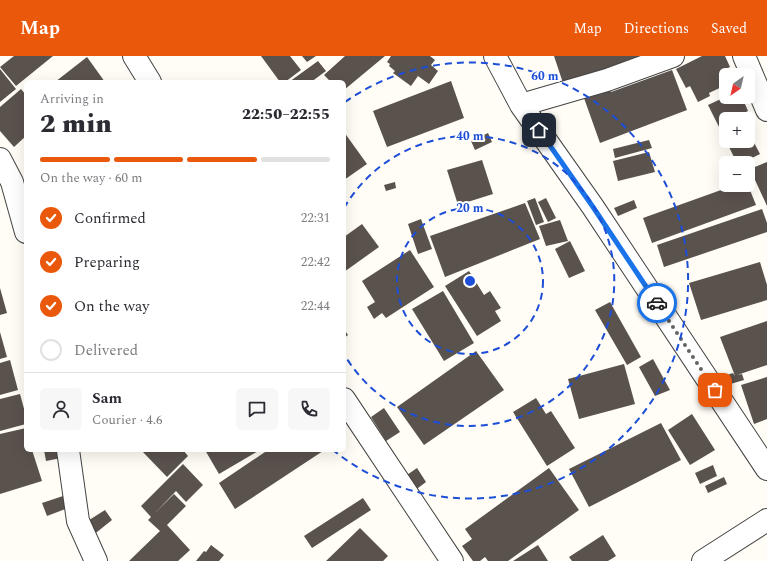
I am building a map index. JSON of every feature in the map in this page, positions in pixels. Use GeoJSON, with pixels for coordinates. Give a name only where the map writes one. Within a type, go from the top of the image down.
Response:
{"type":"FeatureCollection","features":[{"type":"Feature","properties":{"kind":"street"},"geometry":{"type":"LineString","coordinates":[[134,56],[149,80]]}},
{"type":"Feature","properties":{"kind":"street"},"geometry":{"type":"LineString","coordinates":[[495,56],[522,105],[597,214],[767,469]]}},
{"type":"Feature","properties":{"kind":"street"},"geometry":{"type":"LineString","coordinates":[[522,105],[607,80],[673,56]]}},
{"type":"Feature","properties":{"kind":"street"},"geometry":{"type":"LineString","coordinates":[[744,56],[762,89],[767,110]]}},
{"type":"Feature","properties":{"kind":"street"},"geometry":{"type":"LineString","coordinates":[[0,159],[12,182],[24,225]]}},
{"type":"Feature","properties":{"kind":"street"},"geometry":{"type":"LineString","coordinates":[[346,402],[452,561]]}},
{"type":"Feature","properties":{"kind":"street"},"geometry":{"type":"LineString","coordinates":[[68,452],[78,521],[96,561]]}},
{"type":"Feature","properties":{"kind":"street"},"geometry":{"type":"LineString","coordinates":[[703,561],[767,520]]}},
{"type":"Feature","properties":{"kind":"building"},"geometry":{"type":"Polygon","coordinates":[[[14,56],[53,56],[16,86],[0,67],[14,56]]]}},
{"type":"Feature","properties":{"kind":"building"},"geometry":{"type":"Polygon","coordinates":[[[261,56],[290,56],[301,70],[288,80],[279,80],[261,56]]]}},
{"type":"Feature","properties":{"kind":"building"},"geometry":{"type":"Polygon","coordinates":[[[302,56],[316,56],[307,62],[302,56]]]}},
{"type":"Feature","properties":{"kind":"building"},"geometry":{"type":"Polygon","coordinates":[[[345,56],[385,56],[346,88],[346,80],[329,80],[324,75],[345,56]]]}},
{"type":"Feature","properties":{"kind":"building"},"geometry":{"type":"Polygon","coordinates":[[[391,56],[430,56],[435,60],[431,65],[438,71],[429,84],[418,76],[411,86],[393,73],[395,71],[387,62],[391,56]]]}},
{"type":"Feature","properties":{"kind":"building"},"geometry":{"type":"Polygon","coordinates":[[[554,56],[643,56],[563,83],[554,56]]]}},
{"type":"Feature","properties":{"kind":"building"},"geometry":{"type":"Polygon","coordinates":[[[702,56],[725,56],[730,67],[719,68],[719,88],[709,93],[710,96],[698,102],[690,86],[686,88],[676,69],[702,56]]]}},
{"type":"Feature","properties":{"kind":"building"},"geometry":{"type":"Polygon","coordinates":[[[87,57],[104,80],[58,80],[87,57]]]}},
{"type":"Feature","properties":{"kind":"building"},"geometry":{"type":"Polygon","coordinates":[[[318,61],[326,71],[314,80],[292,80],[318,61]]]}},
{"type":"Feature","properties":{"kind":"building"},"geometry":{"type":"Polygon","coordinates":[[[0,69],[16,89],[0,102],[0,69]]]}},
{"type":"Feature","properties":{"kind":"building"},"geometry":{"type":"Polygon","coordinates":[[[672,70],[687,110],[600,143],[584,98],[610,88],[611,92],[672,70]]]}},
{"type":"Feature","properties":{"kind":"building"},"geometry":{"type":"Polygon","coordinates":[[[451,81],[464,118],[387,147],[373,111],[451,81]]]}},
{"type":"Feature","properties":{"kind":"building"},"geometry":{"type":"Polygon","coordinates":[[[21,89],[24,93],[24,138],[14,147],[0,131],[0,107],[21,89]]]}},
{"type":"Feature","properties":{"kind":"building"},"geometry":{"type":"Polygon","coordinates":[[[719,100],[719,104],[745,104],[748,111],[719,112],[719,127],[708,105],[719,100]]]}},
{"type":"Feature","properties":{"kind":"building"},"geometry":{"type":"Polygon","coordinates":[[[488,133],[492,142],[475,150],[471,141],[488,133]]]}},
{"type":"Feature","properties":{"kind":"building"},"geometry":{"type":"Polygon","coordinates":[[[346,135],[367,164],[346,179],[346,135]]]}},
{"type":"Feature","properties":{"kind":"building"},"geometry":{"type":"Polygon","coordinates":[[[649,140],[652,148],[615,158],[613,149],[649,140]]]}},
{"type":"Feature","properties":{"kind":"building"},"geometry":{"type":"Polygon","coordinates":[[[755,144],[760,154],[755,156],[734,156],[730,148],[755,148],[755,144]]]}},
{"type":"Feature","properties":{"kind":"building"},"geometry":{"type":"Polygon","coordinates":[[[649,152],[655,172],[618,181],[613,161],[649,152]]]}},
{"type":"Feature","properties":{"kind":"building"},"geometry":{"type":"Polygon","coordinates":[[[482,160],[493,194],[458,205],[447,170],[482,160]]]}},
{"type":"Feature","properties":{"kind":"building"},"geometry":{"type":"Polygon","coordinates":[[[767,162],[767,206],[755,180],[755,167],[767,162]]]}},
{"type":"Feature","properties":{"kind":"building"},"geometry":{"type":"Polygon","coordinates":[[[395,182],[396,188],[386,191],[384,185],[395,182]]]}},
{"type":"Feature","properties":{"kind":"building"},"geometry":{"type":"Polygon","coordinates":[[[719,191],[719,192],[751,192],[756,205],[652,243],[643,218],[719,191]]]}},
{"type":"Feature","properties":{"kind":"building"},"geometry":{"type":"Polygon","coordinates":[[[535,198],[544,222],[536,225],[527,201],[535,198]]]}},
{"type":"Feature","properties":{"kind":"building"},"geometry":{"type":"Polygon","coordinates":[[[546,198],[556,218],[548,222],[538,202],[546,198]]]}},
{"type":"Feature","properties":{"kind":"building"},"geometry":{"type":"Polygon","coordinates":[[[634,200],[637,208],[618,216],[614,208],[634,200]]]}},
{"type":"Feature","properties":{"kind":"building"},"geometry":{"type":"Polygon","coordinates":[[[525,203],[540,239],[445,277],[430,236],[525,203]]]}},
{"type":"Feature","properties":{"kind":"building"},"geometry":{"type":"Polygon","coordinates":[[[762,209],[767,223],[767,232],[664,267],[657,245],[762,209]]]}},
{"type":"Feature","properties":{"kind":"building"},"geometry":{"type":"Polygon","coordinates":[[[421,219],[432,249],[418,254],[408,224],[421,219]]]}},
{"type":"Feature","properties":{"kind":"building"},"geometry":{"type":"Polygon","coordinates":[[[560,220],[568,241],[546,246],[539,226],[560,220]]]}},
{"type":"Feature","properties":{"kind":"building"},"geometry":{"type":"Polygon","coordinates":[[[362,224],[379,247],[346,271],[346,236],[362,224]]]}},
{"type":"Feature","properties":{"kind":"building"},"geometry":{"type":"Polygon","coordinates":[[[570,241],[585,271],[569,278],[555,249],[570,241]]]}},
{"type":"Feature","properties":{"kind":"building"},"geometry":{"type":"Polygon","coordinates":[[[410,250],[434,287],[386,318],[382,313],[374,319],[367,307],[375,302],[362,281],[410,250]]]}},
{"type":"Feature","properties":{"kind":"building"},"geometry":{"type":"Polygon","coordinates":[[[760,262],[767,285],[767,300],[701,320],[689,283],[760,262]]]}},
{"type":"Feature","properties":{"kind":"building"},"geometry":{"type":"Polygon","coordinates":[[[469,271],[484,295],[490,291],[501,308],[495,311],[501,321],[477,336],[445,286],[469,271]]]}},
{"type":"Feature","properties":{"kind":"building"},"geometry":{"type":"Polygon","coordinates":[[[0,288],[7,313],[0,315],[0,288]]]}},
{"type":"Feature","properties":{"kind":"building"},"geometry":{"type":"Polygon","coordinates":[[[443,291],[474,343],[444,361],[412,309],[443,291]]]}},
{"type":"Feature","properties":{"kind":"building"},"geometry":{"type":"Polygon","coordinates":[[[610,302],[641,357],[627,365],[595,310],[610,302]]]}},
{"type":"Feature","properties":{"kind":"building"},"geometry":{"type":"Polygon","coordinates":[[[767,321],[767,365],[737,375],[742,374],[744,380],[727,385],[724,376],[733,373],[735,376],[720,337],[767,321]]]}},
{"type":"Feature","properties":{"kind":"building"},"geometry":{"type":"Polygon","coordinates":[[[0,332],[7,357],[0,359],[0,332]]]}},
{"type":"Feature","properties":{"kind":"building"},"geometry":{"type":"Polygon","coordinates":[[[476,351],[504,390],[424,445],[397,407],[476,351]]]}},
{"type":"Feature","properties":{"kind":"building"},"geometry":{"type":"Polygon","coordinates":[[[653,359],[670,390],[655,396],[639,367],[653,359]]]}},
{"type":"Feature","properties":{"kind":"building"},"geometry":{"type":"Polygon","coordinates":[[[10,360],[18,390],[0,395],[0,363],[10,360]]]}},
{"type":"Feature","properties":{"kind":"building"},"geometry":{"type":"Polygon","coordinates":[[[624,364],[635,404],[579,419],[568,379],[624,364]]]}},
{"type":"Feature","properties":{"kind":"building"},"geometry":{"type":"Polygon","coordinates":[[[767,377],[767,419],[754,424],[741,385],[767,377]]]}},
{"type":"Feature","properties":{"kind":"building"},"geometry":{"type":"Polygon","coordinates":[[[20,394],[24,409],[24,425],[0,431],[0,399],[20,394]]]}},
{"type":"Feature","properties":{"kind":"building"},"geometry":{"type":"Polygon","coordinates":[[[536,398],[546,414],[551,411],[575,448],[547,466],[513,412],[536,398]]]}},
{"type":"Feature","properties":{"kind":"building"},"geometry":{"type":"Polygon","coordinates":[[[384,408],[400,432],[386,441],[371,417],[384,408]]]}},
{"type":"Feature","properties":{"kind":"building"},"geometry":{"type":"Polygon","coordinates":[[[692,414],[715,450],[690,465],[668,430],[692,414]]]}},
{"type":"Feature","properties":{"kind":"building"},"geometry":{"type":"Polygon","coordinates":[[[661,423],[681,460],[589,507],[569,469],[661,423]]]}},
{"type":"Feature","properties":{"kind":"building"},"geometry":{"type":"Polygon","coordinates":[[[24,428],[24,452],[33,452],[42,481],[0,494],[0,434],[24,428]]]}},
{"type":"Feature","properties":{"kind":"building"},"geometry":{"type":"Polygon","coordinates":[[[44,452],[60,452],[61,458],[46,461],[44,452]]]}},
{"type":"Feature","properties":{"kind":"building"},"geometry":{"type":"Polygon","coordinates":[[[143,452],[185,452],[188,456],[167,477],[143,452]]]}},
{"type":"Feature","properties":{"kind":"building"},"geometry":{"type":"Polygon","coordinates":[[[206,452],[257,452],[219,474],[206,452]]]}},
{"type":"Feature","properties":{"kind":"building"},"geometry":{"type":"Polygon","coordinates":[[[265,452],[321,452],[235,509],[219,483],[265,452]]]}},
{"type":"Feature","properties":{"kind":"building"},"geometry":{"type":"Polygon","coordinates":[[[183,464],[203,485],[186,502],[176,491],[155,513],[174,494],[186,506],[167,525],[190,550],[178,561],[129,561],[160,531],[148,520],[151,517],[141,506],[183,464]]]}},
{"type":"Feature","properties":{"kind":"building"},"geometry":{"type":"Polygon","coordinates":[[[713,465],[717,476],[700,484],[695,473],[713,465]]]}},
{"type":"Feature","properties":{"kind":"building"},"geometry":{"type":"Polygon","coordinates":[[[417,468],[426,482],[414,491],[404,477],[417,468]]]}},
{"type":"Feature","properties":{"kind":"building"},"geometry":{"type":"Polygon","coordinates":[[[549,468],[579,510],[508,561],[488,561],[485,557],[480,561],[473,561],[462,546],[472,539],[465,529],[549,468]]]}},
{"type":"Feature","properties":{"kind":"building"},"geometry":{"type":"Polygon","coordinates":[[[724,477],[727,484],[708,493],[705,486],[724,477]]]}},
{"type":"Feature","properties":{"kind":"building"},"geometry":{"type":"Polygon","coordinates":[[[63,496],[68,508],[47,516],[42,503],[63,496]]]}},
{"type":"Feature","properties":{"kind":"building"},"geometry":{"type":"Polygon","coordinates":[[[363,498],[371,510],[312,548],[304,536],[363,498]]]}},
{"type":"Feature","properties":{"kind":"building"},"geometry":{"type":"Polygon","coordinates":[[[105,510],[112,520],[87,540],[86,522],[105,510]]]}},
{"type":"Feature","properties":{"kind":"building"},"geometry":{"type":"Polygon","coordinates":[[[360,528],[388,556],[383,561],[326,561],[360,528]]]}},
{"type":"Feature","properties":{"kind":"building"},"geometry":{"type":"Polygon","coordinates":[[[603,535],[616,556],[608,561],[572,561],[569,557],[603,535]]]}},
{"type":"Feature","properties":{"kind":"building"},"geometry":{"type":"Polygon","coordinates":[[[211,545],[224,555],[219,561],[196,561],[204,551],[206,552],[211,545]]]}},
{"type":"Feature","properties":{"kind":"building"},"geometry":{"type":"Polygon","coordinates":[[[538,545],[548,561],[513,561],[538,545]]]}},
{"type":"Feature","properties":{"kind":"way so far"},"geometry":{"type":"LineString","coordinates":[[657,303],[715,390]]}},
{"type":"Feature","properties":{"kind":"route"},"geometry":{"type":"LineString","coordinates":[[539,130],[593,207],[657,303]]}}]}
